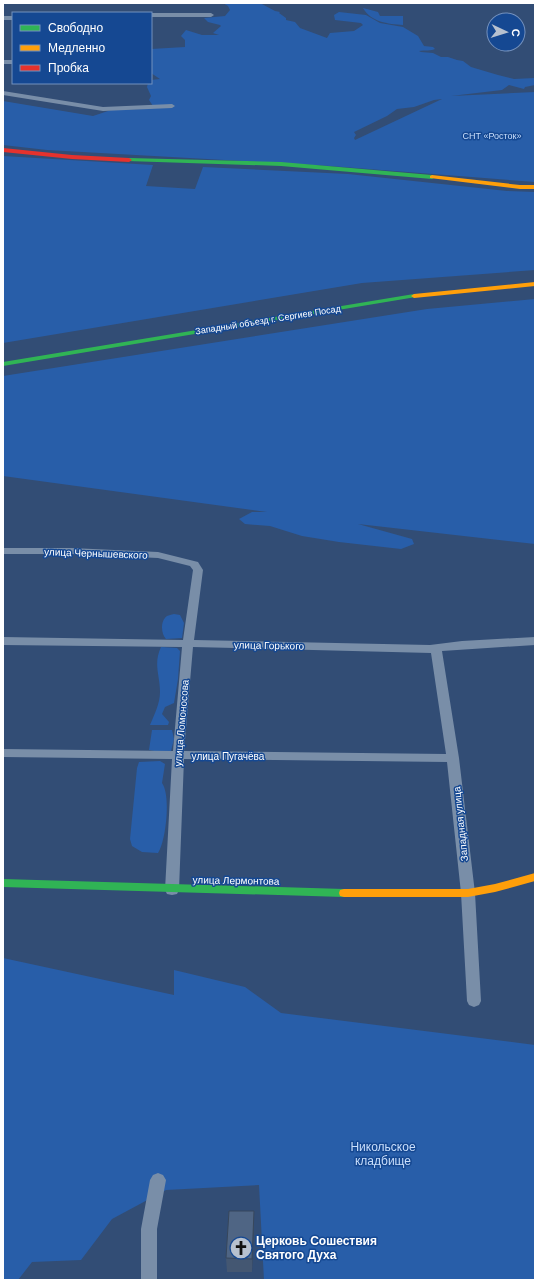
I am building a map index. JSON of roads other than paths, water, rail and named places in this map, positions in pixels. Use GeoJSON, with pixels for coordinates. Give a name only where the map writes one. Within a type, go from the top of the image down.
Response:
{"type":"FeatureCollection","features":[{"type":"Feature","properties":{"kind":"main road"},"geometry":{"type":"LineString","coordinates":[[3,150],[69,158],[281,164],[354,168],[409,173],[520,187],[535,187]]}},
{"type":"Feature","properties":{"kind":"main road","name":"Западный объезд г. Сергиев Посад"},"geometry":{"type":"LineString","coordinates":[[3,357],[409,291],[480,282],[535,278]]}},
{"type":"Feature","properties":{"kind":"main road","name":"Западный объезд г. Сергиев Посад"},"geometry":{"type":"LineString","coordinates":[[3,364],[410,296],[535,284]]}},
{"type":"Feature","properties":{"kind":"main road","name":"улица Лермонтова"},"geometry":{"type":"LineString","coordinates":[[3,883],[172,890],[320,893],[468,893],[495,888],[535,877]]}},
{"type":"Feature","properties":{"kind":"street"},"geometry":{"type":"LineString","coordinates":[[152,15],[211,15]]}},
{"type":"Feature","properties":{"kind":"street"},"geometry":{"type":"LineString","coordinates":[[3,93],[103,109],[172,106]]}},
{"type":"Feature","properties":{"kind":"street","name":"улица Чернышевского"},"geometry":{"type":"LineString","coordinates":[[3,551],[71,551],[158,555],[188,562]]}},
{"type":"Feature","properties":{"kind":"street","name":"улица Ломоносова"},"geometry":{"type":"LineString","coordinates":[[172,890],[178,756],[188,644],[198,570],[194,564],[188,562]]}},
{"type":"Feature","properties":{"kind":"street","name":"улица Горького"},"geometry":{"type":"LineString","coordinates":[[3,641],[290,645],[436,649],[462,645],[535,641]]}},
{"type":"Feature","properties":{"kind":"street","name":"Западная улица"},"geometry":{"type":"LineString","coordinates":[[436,649],[453,758],[468,893],[474,1001]]}},
{"type":"Feature","properties":{"kind":"street","name":"улица Пугачёва"},"geometry":{"type":"LineString","coordinates":[[3,753],[453,758]]}},
{"type":"Feature","properties":{"kind":"street"},"geometry":{"type":"LineString","coordinates":[[149,1280],[149,1229],[158,1180]]}},
{"type":"Feature","properties":{"kind":"place","name":"Церковь Сошествия Святого Духа"},"geometry":{"type":"Point","coordinates":[241,1248]}},
{"type":"Feature","properties":{"kind":"park label","name":"СНТ «Росток»"},"geometry":{"type":"Point","coordinates":[492,136]}},
{"type":"Feature","properties":{"kind":"park label","name":"Никольское кладбище"},"geometry":{"type":"Point","coordinates":[383,1154]}}]}
